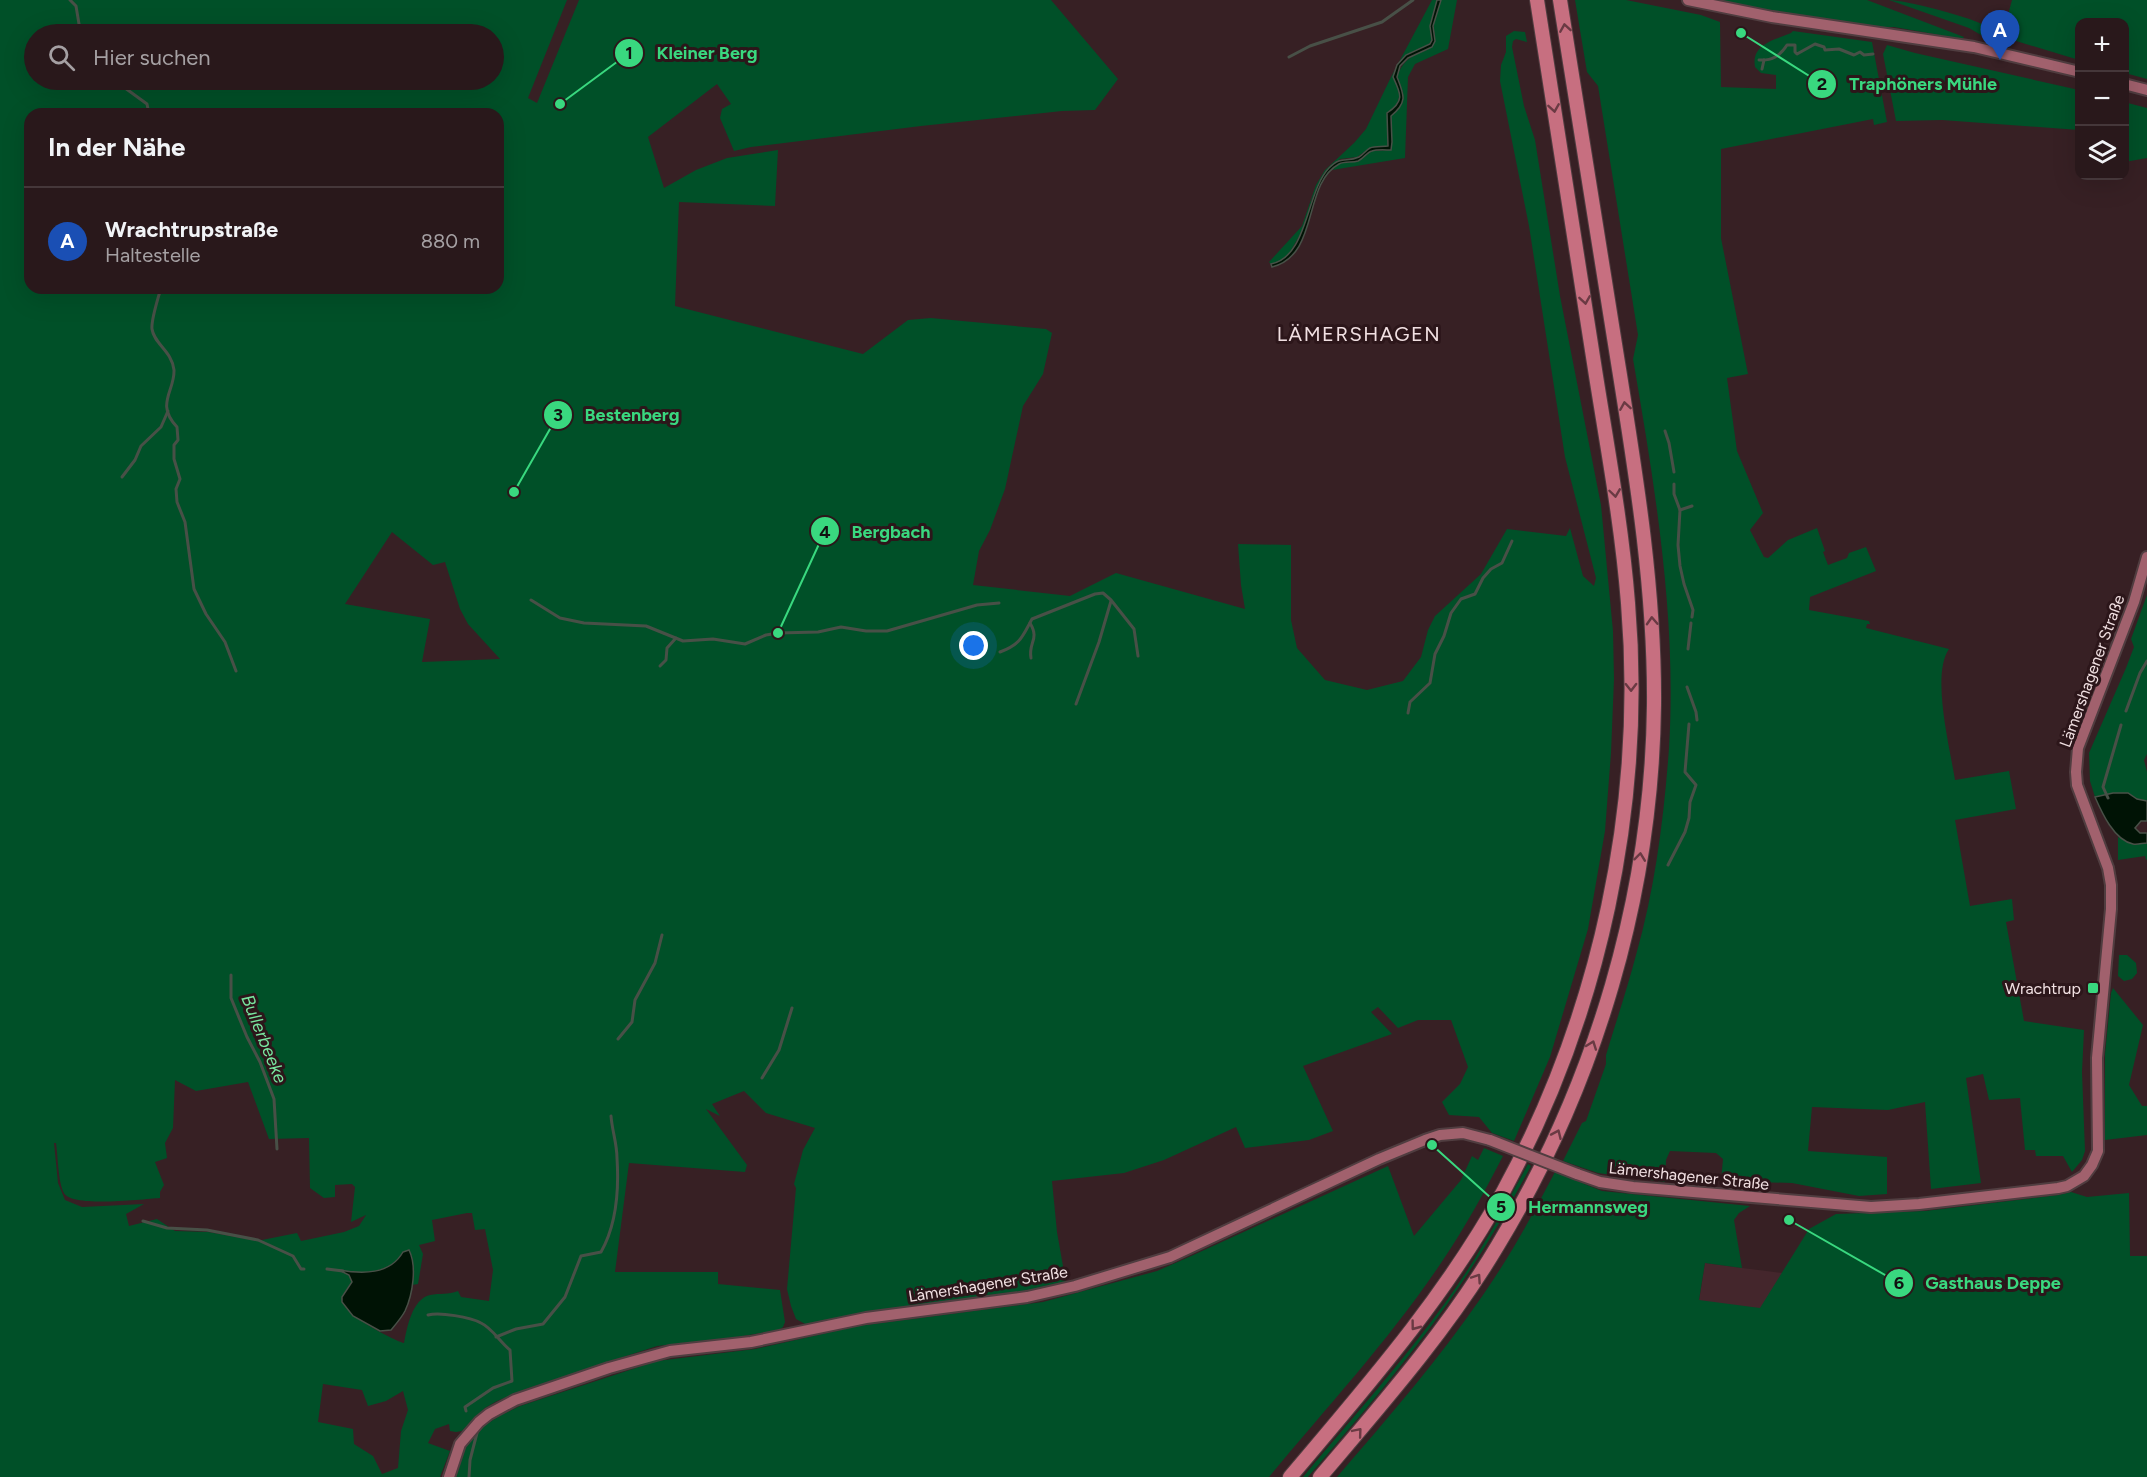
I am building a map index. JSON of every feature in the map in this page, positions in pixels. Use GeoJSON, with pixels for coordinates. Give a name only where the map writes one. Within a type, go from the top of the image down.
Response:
{"type":"FeatureCollection","features":[{"type":"Feature","properties":{"kind":"highway"},"geometry":{"type":"LineString","coordinates":[[1290,1477],[1418,1323],[1460,1264],[1503,1191],[1530,1137],[1562,1063],[1599,948],[1611,893],[1623,821],[1630,749],[1629,605],[1607,438],[1537,0]]}},
{"type":"Feature","properties":{"kind":"highway"},"geometry":{"type":"LineString","coordinates":[[1320,1477],[1445,1325],[1492,1256],[1529,1191],[1559,1129],[1602,1018],[1623,945],[1638,874],[1653,729],[1652,621],[1636,479],[1560,0]]}},
{"type":"Feature","properties":{"kind":"main road"},"geometry":{"type":"LineString","coordinates":[[1688,0],[1772,17],[1966,45],[2075,71]]}},
{"type":"Feature","properties":{"kind":"main road"},"geometry":{"type":"LineString","coordinates":[[2129,85],[2147,90]]}},
{"type":"Feature","properties":{"kind":"main road","name":"Lämershagener Straße"},"geometry":{"type":"LineString","coordinates":[[449,1477],[460,1444],[489,1414],[515,1400],[609,1368],[670,1351],[751,1342],[866,1318],[1027,1297],[1076,1286],[1186,1250],[1379,1159],[1446,1134],[1463,1133],[1490,1140],[1600,1182],[1633,1187],[1871,1207],[1919,1204],[2058,1188],[2076,1182],[2087,1173],[2098,1151],[2097,1058],[2112,895],[2106,862],[2077,785],[2076,760],[2083,731],[2134,602],[2147,557]]}},
{"type":"Feature","properties":{"kind":"shaded area"},"geometry":{"type":"Polygon","coordinates":[[[1437,0],[1441,0],[1433,26],[1435,41],[1432,47],[1408,58],[1400,66],[1397,77],[1403,98],[1400,107],[1391,116],[1391,150],[1370,152],[1358,161],[1339,164],[1327,174],[1314,202],[1298,249],[1287,260],[1272,267],[1271,264],[1283,259],[1300,237],[1315,192],[1329,168],[1341,160],[1355,159],[1370,148],[1388,146],[1387,113],[1397,105],[1400,97],[1393,77],[1397,65],[1406,55],[1430,44],[1432,40],[1430,26],[1437,0]]]}},
{"type":"Feature","properties":{"kind":"shaded area"},"geometry":{"type":"Polygon","coordinates":[[[2113,793],[2128,793],[2137,799],[2147,801],[2147,821],[2141,821],[2135,828],[2140,833],[2147,833],[2147,843],[2135,844],[2126,841],[2114,832],[2095,797],[2113,793]]]}},
{"type":"Feature","properties":{"kind":"shaded area"},"geometry":{"type":"Polygon","coordinates":[[[409,1250],[413,1264],[410,1297],[404,1313],[391,1330],[380,1331],[353,1316],[342,1302],[342,1297],[352,1282],[349,1275],[339,1270],[366,1272],[383,1269],[397,1260],[403,1252],[409,1250]]]}},
{"type":"Feature","properties":{"kind":"shaded area"},"geometry":{"type":"Polygon","coordinates":[[[1705,1263],[1783,1273],[1761,1309],[1699,1301],[1705,1263]]]}},
{"type":"Feature","properties":{"kind":"green space"},"geometry":{"type":"Polygon","coordinates":[[[0,0],[567,0],[528,98],[537,103],[579,0],[1051,0],[1118,79],[1095,110],[1062,111],[921,126],[734,151],[720,118],[722,109],[731,104],[717,84],[648,137],[664,188],[696,170],[727,158],[778,150],[775,206],[679,202],[675,306],[863,354],[908,320],[931,318],[1046,329],[1052,333],[1043,374],[1023,406],[1005,489],[990,530],[979,551],[973,585],[1070,596],[1116,573],[1245,609],[1238,544],[1291,545],[1291,620],[1297,648],[1325,680],[1367,690],[1403,681],[1421,657],[1428,630],[1435,616],[1481,574],[1507,529],[1566,536],[1570,528],[1583,576],[1594,586],[1596,578],[1565,457],[1529,226],[1500,81],[1501,65],[1506,52],[1506,36],[1514,31],[1525,32],[1527,42],[1516,39],[1512,47],[1524,106],[1535,140],[1560,296],[1601,505],[1613,631],[1614,679],[1605,831],[1588,929],[1550,1057],[1514,1141],[1492,1133],[1479,1117],[1449,1115],[1442,1102],[1460,1084],[1468,1067],[1451,1020],[1418,1020],[1398,1028],[1378,1007],[1371,1012],[1392,1034],[1303,1066],[1333,1131],[1309,1140],[1245,1148],[1236,1127],[1164,1160],[1124,1173],[1052,1181],[1057,1232],[1066,1283],[1025,1291],[859,1313],[807,1325],[796,1319],[787,1289],[796,1188],[794,1184],[803,1150],[815,1128],[766,1113],[744,1091],[712,1104],[720,1116],[706,1109],[747,1165],[745,1172],[629,1163],[615,1272],[718,1272],[718,1284],[780,1290],[785,1322],[783,1327],[779,1330],[737,1337],[657,1346],[529,1388],[497,1401],[485,1408],[462,1431],[450,1431],[449,1424],[435,1429],[428,1443],[450,1451],[440,1477],[0,1477],[0,0]],[[392,532],[345,604],[430,619],[422,662],[500,659],[468,624],[460,609],[445,562],[433,565],[392,532]],[[175,1080],[173,1128],[165,1143],[167,1158],[155,1162],[164,1185],[160,1198],[93,1201],[70,1198],[62,1188],[56,1143],[54,1143],[58,1183],[65,1200],[82,1207],[144,1204],[126,1214],[129,1226],[157,1219],[175,1231],[208,1232],[257,1241],[297,1233],[301,1241],[344,1232],[359,1226],[366,1215],[351,1222],[355,1187],[352,1184],[335,1185],[335,1197],[324,1198],[310,1188],[309,1138],[269,1139],[248,1082],[196,1091],[175,1080]],[[472,1213],[432,1220],[435,1241],[419,1245],[423,1254],[418,1284],[412,1285],[413,1259],[403,1252],[393,1264],[386,1267],[372,1272],[349,1275],[352,1282],[342,1297],[344,1305],[358,1318],[404,1343],[411,1315],[419,1302],[430,1295],[458,1291],[461,1297],[489,1301],[493,1270],[485,1229],[475,1230],[472,1213]],[[323,1384],[318,1422],[353,1429],[354,1444],[373,1456],[382,1474],[398,1468],[401,1431],[408,1410],[403,1391],[386,1401],[368,1406],[362,1390],[323,1384]]]}},
{"type":"Feature","properties":{"kind":"green space"},"geometry":{"type":"Polygon","coordinates":[[[1432,0],[1437,0],[1430,26],[1432,40],[1423,48],[1407,55],[1397,67],[1393,77],[1399,97],[1396,105],[1387,113],[1388,147],[1370,148],[1357,157],[1340,159],[1330,168],[1312,199],[1304,228],[1287,257],[1281,262],[1271,264],[1269,262],[1302,226],[1316,185],[1325,170],[1366,129],[1391,77],[1432,0]]]}},
{"type":"Feature","properties":{"kind":"green space"},"geometry":{"type":"Polygon","coordinates":[[[1441,0],[1457,0],[1448,49],[1415,64],[1408,77],[1405,158],[1332,170],[1340,163],[1359,161],[1372,151],[1391,150],[1391,115],[1400,107],[1403,98],[1397,77],[1406,62],[1432,47],[1435,37],[1434,21],[1441,0]]]}},
{"type":"Feature","properties":{"kind":"green space"},"geometry":{"type":"Polygon","coordinates":[[[1575,0],[1626,0],[1701,15],[1720,22],[1721,87],[1776,89],[1776,75],[1761,73],[1755,67],[1755,59],[1760,48],[1765,44],[1793,31],[1872,42],[1887,122],[1874,125],[1873,119],[1721,149],[1721,238],[1748,374],[1727,378],[1737,451],[1763,513],[1750,530],[1764,557],[1768,558],[1788,540],[1817,528],[1828,565],[1847,558],[1849,553],[1866,547],[1876,571],[1810,597],[1809,610],[1869,621],[1870,624],[1867,624],[1866,628],[1949,649],[1944,661],[1942,693],[1943,712],[1955,780],[2009,771],[2016,809],[1955,820],[1970,906],[2012,899],[2014,920],[2006,922],[2024,1021],[2084,1030],[2082,1072],[2085,1151],[2082,1160],[2072,1172],[2063,1156],[2036,1156],[2035,1150],[2025,1150],[2020,1098],[1989,1100],[1983,1074],[1966,1078],[1981,1183],[1931,1189],[1925,1102],[1888,1110],[1812,1107],[1808,1151],[1887,1157],[1887,1194],[1859,1196],[1792,1183],[1721,1181],[1723,1159],[1716,1153],[1670,1151],[1666,1160],[1665,1182],[1598,1173],[1563,1161],[1582,1123],[1586,1121],[1606,1064],[1606,1055],[1643,930],[1661,826],[1669,748],[1671,699],[1670,650],[1662,553],[1633,359],[1638,335],[1598,86],[1587,72],[1575,0]]]}},
{"type":"Feature","properties":{"kind":"green space"},"geometry":{"type":"Polygon","coordinates":[[[1712,0],[1867,0],[1964,37],[1962,39],[1894,27],[1792,15],[1712,0]]]}},
{"type":"Feature","properties":{"kind":"green space"},"geometry":{"type":"Polygon","coordinates":[[[1889,0],[1921,5],[1963,17],[1982,24],[2002,37],[2012,0],[2147,0],[2147,79],[2129,74],[2129,18],[2075,18],[2075,59],[2003,37],[1998,45],[1969,28],[1889,0]]]}},
{"type":"Feature","properties":{"kind":"green space"},"geometry":{"type":"Polygon","coordinates":[[[1887,45],[2075,89],[2075,130],[1942,120],[1896,121],[1883,54],[1887,45]]]}},
{"type":"Feature","properties":{"kind":"green space"},"geometry":{"type":"Polygon","coordinates":[[[2129,103],[2147,108],[2147,158],[2129,161],[2129,103]]]}},
{"type":"Feature","properties":{"kind":"green space"},"geometry":{"type":"Polygon","coordinates":[[[2147,595],[2147,754],[2144,760],[2147,772],[2147,801],[2113,793],[2095,797],[2090,781],[2089,753],[2134,647],[2131,639],[2147,595]]]}},
{"type":"Feature","properties":{"kind":"green space"},"geometry":{"type":"Polygon","coordinates":[[[2118,837],[2133,844],[2147,843],[2147,859],[2145,856],[2118,860],[2118,837]]]}},
{"type":"Feature","properties":{"kind":"green space"},"geometry":{"type":"Polygon","coordinates":[[[2119,955],[2127,955],[2136,963],[2137,973],[2132,979],[2124,981],[2118,976],[2119,955]]]}},
{"type":"Feature","properties":{"kind":"green space"},"geometry":{"type":"Polygon","coordinates":[[[2113,988],[2143,1025],[2129,1085],[2142,1106],[2147,1106],[2147,1135],[2105,1140],[2105,1054],[2113,988]]]}},
{"type":"Feature","properties":{"kind":"green space"},"geometry":{"type":"Polygon","coordinates":[[[1484,1148],[1503,1156],[1474,1211],[1449,1250],[1379,1346],[1269,1477],[456,1477],[466,1446],[482,1427],[520,1406],[657,1361],[755,1349],[858,1326],[1043,1302],[1157,1271],[1388,1166],[1414,1236],[1461,1180],[1472,1156],[1478,1160],[1484,1148]]]}},
{"type":"Feature","properties":{"kind":"green space"},"geometry":{"type":"Polygon","coordinates":[[[1528,1164],[1531,1166],[1502,1218],[1448,1303],[1362,1413],[1308,1477],[1303,1477],[1393,1370],[1445,1303],[1499,1217],[1528,1164]]]}},
{"type":"Feature","properties":{"kind":"green space"},"geometry":{"type":"Polygon","coordinates":[[[1555,1172],[1602,1191],[1750,1206],[1739,1213],[1734,1220],[1742,1268],[1705,1263],[1699,1300],[1760,1308],[1809,1229],[1836,1214],[1925,1211],[2071,1192],[2087,1197],[2129,1193],[2130,1256],[2147,1256],[2147,1477],[1337,1477],[1413,1388],[1466,1319],[1512,1250],[1555,1172]]]}},
{"type":"Feature","properties":{"kind":"waterway"},"geometry":{"type":"LineString","coordinates":[[70,0],[76,6],[79,24]]}},
{"type":"Feature","properties":{"kind":"waterway"},"geometry":{"type":"LineString","coordinates":[[1289,57],[1310,46],[1382,22],[1413,0]]}},
{"type":"Feature","properties":{"kind":"waterway"},"geometry":{"type":"LineString","coordinates":[[1759,60],[1775,57],[1787,45],[1795,45],[1797,54],[1815,44],[1824,47],[1825,50],[1839,49],[1854,55],[1860,52],[1864,55],[1873,54]]}},
{"type":"Feature","properties":{"kind":"waterway"},"geometry":{"type":"LineString","coordinates":[[1762,69],[1764,60]]}},
{"type":"Feature","properties":{"kind":"waterway"},"geometry":{"type":"LineString","coordinates":[[128,90],[147,104],[148,108]]}},
{"type":"Feature","properties":{"kind":"waterway"},"geometry":{"type":"LineString","coordinates":[[159,294],[152,329],[156,339],[173,363],[174,378],[167,411],[177,427],[178,440],[174,445],[174,459],[180,479],[176,489],[177,502],[185,522],[194,589],[206,614],[225,642],[236,671]]}},
{"type":"Feature","properties":{"kind":"waterway"},"geometry":{"type":"LineString","coordinates":[[122,477],[135,460],[141,446],[161,427],[168,411]]}},
{"type":"Feature","properties":{"kind":"waterway"},"geometry":{"type":"LineString","coordinates":[[1665,431],[1674,472]]}},
{"type":"Feature","properties":{"kind":"waterway"},"geometry":{"type":"LineString","coordinates":[[1674,484],[1674,494],[1680,510],[1678,545],[1680,566],[1693,610],[1692,617]]}},
{"type":"Feature","properties":{"kind":"waterway"},"geometry":{"type":"LineString","coordinates":[[1680,510],[1692,506]]}},
{"type":"Feature","properties":{"kind":"waterway"},"geometry":{"type":"LineString","coordinates":[[1408,713],[1410,702],[1430,683],[1435,654],[1444,636],[1451,613],[1461,599],[1475,594],[1483,578],[1491,569],[1502,563],[1512,541]]}},
{"type":"Feature","properties":{"kind":"waterway"},"geometry":{"type":"LineString","coordinates":[[1000,652],[1017,643],[1032,619],[1095,594],[1103,593],[1134,629],[1138,656]]}},
{"type":"Feature","properties":{"kind":"waterway"},"geometry":{"type":"LineString","coordinates":[[531,600],[560,618],[584,623],[646,626],[683,641],[713,639],[745,644],[766,635],[818,632],[841,627],[866,631],[887,631],[977,605],[999,603]]}},
{"type":"Feature","properties":{"kind":"waterway"},"geometry":{"type":"LineString","coordinates":[[1076,704],[1099,642],[1111,601]]}},
{"type":"Feature","properties":{"kind":"waterway"},"geometry":{"type":"LineString","coordinates":[[1030,623],[1034,633],[1031,658]]}},
{"type":"Feature","properties":{"kind":"waterway"},"geometry":{"type":"LineString","coordinates":[[1688,649],[1691,623]]}},
{"type":"Feature","properties":{"kind":"waterway"},"geometry":{"type":"LineString","coordinates":[[660,666],[666,660],[667,648],[676,638]]}},
{"type":"Feature","properties":{"kind":"waterway"},"geometry":{"type":"LineString","coordinates":[[2126,711],[2140,673],[2147,661]]}},
{"type":"Feature","properties":{"kind":"waterway"},"geometry":{"type":"LineString","coordinates":[[1687,687],[1697,720]]}},
{"type":"Feature","properties":{"kind":"waterway"},"geometry":{"type":"LineString","coordinates":[[1668,865],[1685,832],[1690,802],[1696,785],[1685,772],[1689,724]]}},
{"type":"Feature","properties":{"kind":"waterway"},"geometry":{"type":"LineString","coordinates":[[2108,798],[2103,787],[2121,725]]}},
{"type":"Feature","properties":{"kind":"waterway","name":"Bullerbeeke"},"geometry":{"type":"LineString","coordinates":[[618,1039],[632,1022],[635,1000],[655,963],[662,935]]}},
{"type":"Feature","properties":{"kind":"waterway","name":"Bullerbeeke"},"geometry":{"type":"LineString","coordinates":[[231,975],[231,998],[274,1099],[277,1149]]}},
{"type":"Feature","properties":{"kind":"waterway"},"geometry":{"type":"LineString","coordinates":[[762,1078],[779,1050],[792,1008]]}},
{"type":"Feature","properties":{"kind":"waterway","name":"Bullerbeeke"},"geometry":{"type":"LineString","coordinates":[[496,1337],[516,1329],[543,1324],[565,1297],[581,1256],[601,1252],[611,1230],[617,1194],[617,1153],[611,1116]]}},
{"type":"Feature","properties":{"kind":"waterway","name":"Bullerbeeke"},"geometry":{"type":"LineString","coordinates":[[143,1221],[167,1228],[207,1230],[258,1240],[293,1256],[301,1269],[304,1269]]}},
{"type":"Feature","properties":{"kind":"waterway","name":"Bullerbeeke"},"geometry":{"type":"LineString","coordinates":[[327,1269],[343,1271]]}},
{"type":"Feature","properties":{"kind":"waterway","name":"Bullerbeeke"},"geometry":{"type":"LineString","coordinates":[[428,1315],[447,1315],[476,1321],[489,1328],[510,1350],[512,1381],[493,1388],[465,1407],[466,1411]]}},
{"type":"Feature","properties":{"kind":"waterway","name":"Bullerbeeke"},"geometry":{"type":"LineString","coordinates":[[469,1477],[470,1460],[477,1433]]}},
{"type":"Feature","properties":{"kind":"place","name":"Traphöners Mühle"},"geometry":{"type":"Point","coordinates":[1741,33]}},
{"type":"Feature","properties":{"kind":"place","name":"Wrachtrupstraße"},"geometry":{"type":"Point","coordinates":[2000,60]}},
{"type":"Feature","properties":{"kind":"place","name":"Kleiner Berg"},"geometry":{"type":"Point","coordinates":[560,104]}},
{"type":"Feature","properties":{"kind":"place","name":"Bestenberg"},"geometry":{"type":"Point","coordinates":[514,492]}},
{"type":"Feature","properties":{"kind":"place","name":"Bergbach"},"geometry":{"type":"Point","coordinates":[778,633]}},
{"type":"Feature","properties":{"kind":"place","name":"Wrachtrup"},"geometry":{"type":"Point","coordinates":[2093,988]}},
{"type":"Feature","properties":{"kind":"place","name":"Hermannsweg"},"geometry":{"type":"Point","coordinates":[1432,1145]}},
{"type":"Feature","properties":{"kind":"place","name":"Gasthaus Deppe"},"geometry":{"type":"Point","coordinates":[1789,1220]}},
{"type":"Feature","properties":{"kind":"district","name":"LÄMERSHAGEN"},"geometry":{"type":"Point","coordinates":[1359,334]}}]}
